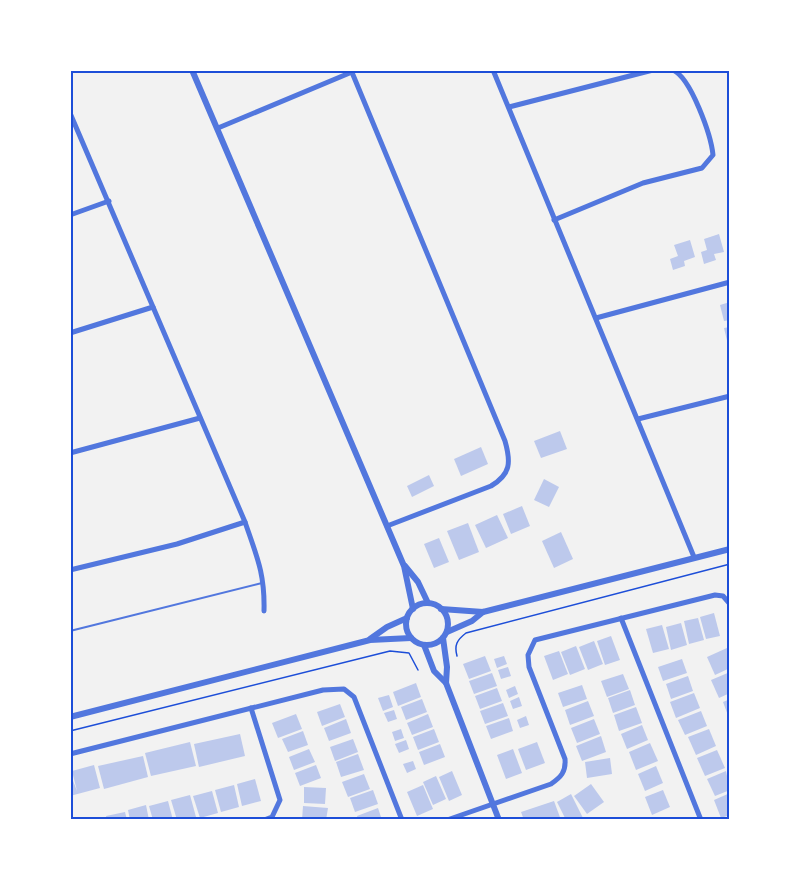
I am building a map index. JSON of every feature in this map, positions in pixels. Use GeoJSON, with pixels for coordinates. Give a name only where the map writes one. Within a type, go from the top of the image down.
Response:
{"type":"FeatureCollection","features":[{"type":"Feature","properties":{"kind":"street"},"geometry":{"type":"LineString","coordinates":[[192,70],[404,566],[413,609]]}},
{"type":"Feature","properties":{"kind":"street"},"geometry":{"type":"LineString","coordinates":[[494,70],[694,557]]}},
{"type":"Feature","properties":{"kind":"street"},"geometry":{"type":"LineString","coordinates":[[509,107],[653,70]]}},
{"type":"Feature","properties":{"kind":"street"},"geometry":{"type":"LineString","coordinates":[[554,220],[643,183],[702,168],[712,155],[710,138],[684,77],[673,70]]}},
{"type":"Feature","properties":{"kind":"street"},"geometry":{"type":"LineString","coordinates":[[218,128],[351,71],[505,441],[510,461],[506,476],[492,486],[387,526]]}},
{"type":"Feature","properties":{"kind":"street"},"geometry":{"type":"LineString","coordinates":[[70,113],[245,522],[264,582],[264,611]]}},
{"type":"Feature","properties":{"kind":"street"},"geometry":{"type":"LineString","coordinates":[[70,215],[109,201]]}},
{"type":"Feature","properties":{"kind":"street"},"geometry":{"type":"LineString","coordinates":[[596,318],[729,282]]}},
{"type":"Feature","properties":{"kind":"street"},"geometry":{"type":"LineString","coordinates":[[70,333],[153,307]]}},
{"type":"Feature","properties":{"kind":"street"},"geometry":{"type":"LineString","coordinates":[[638,419],[729,396]]}},
{"type":"Feature","properties":{"kind":"street"},"geometry":{"type":"LineString","coordinates":[[70,453],[200,418]]}},
{"type":"Feature","properties":{"kind":"street"},"geometry":{"type":"LineString","coordinates":[[70,570],[177,544],[245,522]]}},
{"type":"Feature","properties":{"kind":"street"},"geometry":{"type":"LineString","coordinates":[[404,566],[418,582],[428,603],[441,609],[483,612],[729,549]]}},
{"type":"Feature","properties":{"kind":"street"},"geometry":{"type":"LineString","coordinates":[[447,819],[551,784],[561,777],[565,759],[529,667],[530,645],[535,640],[715,595],[723,596],[729,604]]}},
{"type":"Feature","properties":{"kind":"street"},"geometry":{"type":"LineString","coordinates":[[411,638],[406,625],[407,618],[413,609],[428,603]]}},
{"type":"Feature","properties":{"kind":"street"},"geometry":{"type":"LineString","coordinates":[[441,609],[448,620],[445,635],[446,683]]}},
{"type":"Feature","properties":{"kind":"street"},"geometry":{"type":"LineString","coordinates":[[70,717],[370,640],[411,638],[424,645],[438,643],[445,635],[472,621],[483,612]]}},
{"type":"Feature","properties":{"kind":"street"},"geometry":{"type":"LineString","coordinates":[[370,640],[385,628],[407,618]]}},
{"type":"Feature","properties":{"kind":"street"},"geometry":{"type":"LineString","coordinates":[[621,618],[701,819]]}},
{"type":"Feature","properties":{"kind":"street"},"geometry":{"type":"LineString","coordinates":[[424,645],[434,671],[446,683],[499,819]]}},
{"type":"Feature","properties":{"kind":"street"},"geometry":{"type":"LineString","coordinates":[[70,754],[323,690],[344,689],[354,697],[402,819]]}},
{"type":"Feature","properties":{"kind":"street"},"geometry":{"type":"LineString","coordinates":[[251,708],[280,800],[272,817],[264,819]]}},
{"type":"Feature","properties":{"kind":"lane"},"geometry":{"type":"LineString","coordinates":[[70,631],[264,582]]}},
{"type":"Feature","properties":{"kind":"path"},"geometry":{"type":"LineString","coordinates":[[457,656],[455,649],[459,638],[466,633],[729,564]]}},
{"type":"Feature","properties":{"kind":"path"},"geometry":{"type":"LineString","coordinates":[[70,731],[390,651],[409,653],[418,670]]}},
{"type":"Feature","properties":{"kind":"building"},"geometry":{"type":"Polygon","coordinates":[[[719,234],[724,252],[714,254],[716,260],[704,264],[701,252],[707,250],[704,239],[719,234]]]}},
{"type":"Feature","properties":{"kind":"building"},"geometry":{"type":"Polygon","coordinates":[[[690,240],[695,257],[684,261],[685,266],[673,270],[670,259],[678,256],[674,245],[690,240]]]}},
{"type":"Feature","properties":{"kind":"building"},"geometry":{"type":"Polygon","coordinates":[[[730,302],[730,320],[724,321],[720,305],[730,302]]]}},
{"type":"Feature","properties":{"kind":"building"},"geometry":{"type":"Polygon","coordinates":[[[730,327],[730,349],[729,349],[724,328],[730,327]]]}},
{"type":"Feature","properties":{"kind":"building"},"geometry":{"type":"Polygon","coordinates":[[[560,431],[567,449],[541,458],[534,441],[560,431]]]}},
{"type":"Feature","properties":{"kind":"building"},"geometry":{"type":"Polygon","coordinates":[[[481,447],[488,464],[461,476],[454,459],[481,447]]]}},
{"type":"Feature","properties":{"kind":"building"},"geometry":{"type":"Polygon","coordinates":[[[429,475],[434,486],[412,497],[407,486],[429,475]]]}},
{"type":"Feature","properties":{"kind":"building"},"geometry":{"type":"Polygon","coordinates":[[[544,479],[559,487],[549,507],[534,500],[544,479]]]}},
{"type":"Feature","properties":{"kind":"building"},"geometry":{"type":"Polygon","coordinates":[[[522,506],[530,526],[511,534],[503,514],[522,506]]]}},
{"type":"Feature","properties":{"kind":"building"},"geometry":{"type":"Polygon","coordinates":[[[497,515],[508,538],[486,548],[475,525],[497,515]]]}},
{"type":"Feature","properties":{"kind":"building"},"geometry":{"type":"Polygon","coordinates":[[[468,523],[479,552],[459,560],[447,531],[468,523]]]}},
{"type":"Feature","properties":{"kind":"building"},"geometry":{"type":"Polygon","coordinates":[[[561,532],[573,559],[554,568],[542,541],[561,532]]]}},
{"type":"Feature","properties":{"kind":"building"},"geometry":{"type":"Polygon","coordinates":[[[439,538],[449,562],[434,568],[424,544],[439,538]]]}},
{"type":"Feature","properties":{"kind":"building"},"geometry":{"type":"Polygon","coordinates":[[[714,613],[720,636],[706,639],[700,617],[714,613]]]}},
{"type":"Feature","properties":{"kind":"building"},"geometry":{"type":"Polygon","coordinates":[[[698,618],[704,640],[689,644],[684,621],[698,618]]]}},
{"type":"Feature","properties":{"kind":"building"},"geometry":{"type":"Polygon","coordinates":[[[681,623],[687,645],[671,650],[666,627],[681,623]]]}},
{"type":"Feature","properties":{"kind":"building"},"geometry":{"type":"Polygon","coordinates":[[[662,625],[669,649],[653,653],[646,629],[662,625]]]}},
{"type":"Feature","properties":{"kind":"building"},"geometry":{"type":"Polygon","coordinates":[[[611,636],[620,660],[605,665],[597,641],[611,636]]]}},
{"type":"Feature","properties":{"kind":"building"},"geometry":{"type":"Polygon","coordinates":[[[594,641],[603,664],[588,670],[579,647],[594,641]]]}},
{"type":"Feature","properties":{"kind":"building"},"geometry":{"type":"Polygon","coordinates":[[[576,646],[585,669],[570,675],[561,652],[576,646]]]}},
{"type":"Feature","properties":{"kind":"building"},"geometry":{"type":"Polygon","coordinates":[[[727,648],[730,668],[715,675],[707,657],[727,648]]]}},
{"type":"Feature","properties":{"kind":"building"},"geometry":{"type":"Polygon","coordinates":[[[559,651],[568,674],[553,680],[544,656],[559,651]]]}},
{"type":"Feature","properties":{"kind":"building"},"geometry":{"type":"Polygon","coordinates":[[[485,656],[491,671],[469,679],[463,664],[485,656]]]}},
{"type":"Feature","properties":{"kind":"building"},"geometry":{"type":"Polygon","coordinates":[[[504,656],[507,664],[497,668],[494,659],[504,656]]]}},
{"type":"Feature","properties":{"kind":"building"},"geometry":{"type":"Polygon","coordinates":[[[682,659],[687,673],[663,681],[658,667],[682,659]]]}},
{"type":"Feature","properties":{"kind":"building"},"geometry":{"type":"Polygon","coordinates":[[[508,667],[511,676],[501,679],[498,670],[508,667]]]}},
{"type":"Feature","properties":{"kind":"building"},"geometry":{"type":"Polygon","coordinates":[[[730,672],[730,693],[719,698],[711,680],[730,672]]]}},
{"type":"Feature","properties":{"kind":"building"},"geometry":{"type":"Polygon","coordinates":[[[492,673],[497,686],[474,694],[469,681],[492,673]]]}},
{"type":"Feature","properties":{"kind":"building"},"geometry":{"type":"Polygon","coordinates":[[[623,674],[629,689],[607,697],[601,681],[623,674]]]}},
{"type":"Feature","properties":{"kind":"building"},"geometry":{"type":"Polygon","coordinates":[[[688,676],[693,691],[671,699],[666,684],[688,676]]]}},
{"type":"Feature","properties":{"kind":"building"},"geometry":{"type":"Polygon","coordinates":[[[416,683],[421,697],[398,706],[393,692],[416,683]]]}},
{"type":"Feature","properties":{"kind":"building"},"geometry":{"type":"Polygon","coordinates":[[[582,685],[587,699],[563,707],[558,693],[582,685]]]}},
{"type":"Feature","properties":{"kind":"building"},"geometry":{"type":"Polygon","coordinates":[[[515,686],[518,694],[509,698],[506,690],[515,686]]]}},
{"type":"Feature","properties":{"kind":"building"},"geometry":{"type":"Polygon","coordinates":[[[497,688],[502,701],[480,709],[475,696],[497,688]]]}},
{"type":"Feature","properties":{"kind":"building"},"geometry":{"type":"Polygon","coordinates":[[[630,690],[635,705],[613,713],[608,698],[630,690]]]}},
{"type":"Feature","properties":{"kind":"building"},"geometry":{"type":"Polygon","coordinates":[[[694,693],[700,708],[676,718],[670,702],[694,693]]]}},
{"type":"Feature","properties":{"kind":"building"},"geometry":{"type":"Polygon","coordinates":[[[389,695],[393,707],[383,711],[378,698],[389,695]]]}},
{"type":"Feature","properties":{"kind":"building"},"geometry":{"type":"Polygon","coordinates":[[[519,697],[522,706],[513,709],[510,701],[519,697]]]}},
{"type":"Feature","properties":{"kind":"building"},"geometry":{"type":"Polygon","coordinates":[[[422,699],[427,712],[406,720],[401,707],[422,699]]]}},
{"type":"Feature","properties":{"kind":"building"},"geometry":{"type":"Polygon","coordinates":[[[730,699],[730,718],[729,718],[723,702],[730,699]]]}},
{"type":"Feature","properties":{"kind":"building"},"geometry":{"type":"Polygon","coordinates":[[[588,701],[594,716],[570,725],[565,710],[588,701]]]}},
{"type":"Feature","properties":{"kind":"building"},"geometry":{"type":"Polygon","coordinates":[[[503,703],[508,716],[485,724],[480,711],[503,703]]]}},
{"type":"Feature","properties":{"kind":"building"},"geometry":{"type":"Polygon","coordinates":[[[340,704],[345,717],[322,726],[317,712],[340,704]]]}},
{"type":"Feature","properties":{"kind":"building"},"geometry":{"type":"Polygon","coordinates":[[[636,707],[642,723],[619,731],[614,715],[636,707]]]}},
{"type":"Feature","properties":{"kind":"building"},"geometry":{"type":"Polygon","coordinates":[[[394,710],[397,719],[388,722],[384,713],[394,710]]]}},
{"type":"Feature","properties":{"kind":"building"},"geometry":{"type":"Polygon","coordinates":[[[701,711],[707,726],[685,735],[678,720],[701,711]]]}},
{"type":"Feature","properties":{"kind":"building"},"geometry":{"type":"Polygon","coordinates":[[[296,714],[302,729],[278,738],[272,723],[296,714]]]}},
{"type":"Feature","properties":{"kind":"building"},"geometry":{"type":"Polygon","coordinates":[[[428,714],[433,727],[412,735],[407,723],[428,714]]]}},
{"type":"Feature","properties":{"kind":"building"},"geometry":{"type":"Polygon","coordinates":[[[526,716],[529,725],[520,728],[517,720],[526,716]]]}},
{"type":"Feature","properties":{"kind":"building"},"geometry":{"type":"Polygon","coordinates":[[[509,718],[513,731],[491,739],[486,726],[509,718]]]}},
{"type":"Feature","properties":{"kind":"building"},"geometry":{"type":"Polygon","coordinates":[[[346,719],[351,733],[329,741],[324,728],[346,719]]]}},
{"type":"Feature","properties":{"kind":"building"},"geometry":{"type":"Polygon","coordinates":[[[594,719],[600,734],[577,743],[571,728],[594,719]]]}},
{"type":"Feature","properties":{"kind":"building"},"geometry":{"type":"Polygon","coordinates":[[[642,725],[648,740],[627,749],[621,734],[642,725]]]}},
{"type":"Feature","properties":{"kind":"building"},"geometry":{"type":"Polygon","coordinates":[[[401,729],[404,738],[395,741],[392,732],[401,729]]]}},
{"type":"Feature","properties":{"kind":"building"},"geometry":{"type":"Polygon","coordinates":[[[434,729],[439,742],[418,750],[413,737],[434,729]]]}},
{"type":"Feature","properties":{"kind":"building"},"geometry":{"type":"Polygon","coordinates":[[[709,729],[716,746],[696,755],[688,737],[709,729]]]}},
{"type":"Feature","properties":{"kind":"building"},"geometry":{"type":"Polygon","coordinates":[[[303,731],[308,745],[288,752],[282,739],[303,731]]]}},
{"type":"Feature","properties":{"kind":"building"},"geometry":{"type":"Polygon","coordinates":[[[240,734],[245,756],[199,767],[194,744],[240,734]]]}},
{"type":"Feature","properties":{"kind":"building"},"geometry":{"type":"Polygon","coordinates":[[[601,736],[606,752],[582,761],[576,746],[601,736]]]}},
{"type":"Feature","properties":{"kind":"building"},"geometry":{"type":"Polygon","coordinates":[[[353,739],[358,752],[335,761],[330,747],[353,739]]]}},
{"type":"Feature","properties":{"kind":"building"},"geometry":{"type":"Polygon","coordinates":[[[406,740],[409,749],[399,753],[395,744],[406,740]]]}},
{"type":"Feature","properties":{"kind":"building"},"geometry":{"type":"Polygon","coordinates":[[[190,742],[196,766],[151,776],[145,753],[190,742]]]}},
{"type":"Feature","properties":{"kind":"building"},"geometry":{"type":"Polygon","coordinates":[[[537,742],[545,763],[526,770],[518,749],[537,742]]]}},
{"type":"Feature","properties":{"kind":"building"},"geometry":{"type":"Polygon","coordinates":[[[650,743],[658,761],[636,770],[629,752],[650,743]]]}},
{"type":"Feature","properties":{"kind":"building"},"geometry":{"type":"Polygon","coordinates":[[[440,744],[445,757],[424,765],[419,752],[440,744]]]}},
{"type":"Feature","properties":{"kind":"building"},"geometry":{"type":"Polygon","coordinates":[[[309,749],[315,762],[294,770],[289,757],[309,749]]]}},
{"type":"Feature","properties":{"kind":"building"},"geometry":{"type":"Polygon","coordinates":[[[513,749],[522,773],[506,779],[497,755],[513,749]]]}},
{"type":"Feature","properties":{"kind":"building"},"geometry":{"type":"Polygon","coordinates":[[[717,750],[725,768],[705,776],[697,758],[717,750]]]}},
{"type":"Feature","properties":{"kind":"building"},"geometry":{"type":"Polygon","coordinates":[[[358,754],[364,770],[341,777],[336,762],[358,754]]]}},
{"type":"Feature","properties":{"kind":"building"},"geometry":{"type":"Polygon","coordinates":[[[143,756],[148,777],[104,789],[98,766],[143,756]]]}},
{"type":"Feature","properties":{"kind":"building"},"geometry":{"type":"Polygon","coordinates":[[[610,758],[612,774],[587,778],[585,762],[610,758]]]}},
{"type":"Feature","properties":{"kind":"building"},"geometry":{"type":"Polygon","coordinates":[[[413,761],[416,769],[407,773],[403,764],[413,761]]]}},
{"type":"Feature","properties":{"kind":"building"},"geometry":{"type":"Polygon","coordinates":[[[94,765],[100,788],[70,796],[70,773],[77,791],[72,771],[94,765]]]}},
{"type":"Feature","properties":{"kind":"building"},"geometry":{"type":"Polygon","coordinates":[[[316,765],[321,778],[300,786],[295,773],[316,765]]]}},
{"type":"Feature","properties":{"kind":"building"},"geometry":{"type":"Polygon","coordinates":[[[656,766],[663,783],[645,791],[638,774],[656,766]]]}},
{"type":"Feature","properties":{"kind":"building"},"geometry":{"type":"Polygon","coordinates":[[[452,771],[462,795],[449,801],[439,777],[452,771]]]}},
{"type":"Feature","properties":{"kind":"building"},"geometry":{"type":"Polygon","coordinates":[[[726,771],[730,790],[715,796],[707,779],[726,771]]]}},
{"type":"Feature","properties":{"kind":"building"},"geometry":{"type":"Polygon","coordinates":[[[364,774],[370,789],[348,797],[342,782],[364,774]]]}},
{"type":"Feature","properties":{"kind":"building"},"geometry":{"type":"Polygon","coordinates":[[[436,776],[446,799],[433,805],[423,782],[436,776]]]}},
{"type":"Feature","properties":{"kind":"building"},"geometry":{"type":"Polygon","coordinates":[[[255,779],[261,801],[242,806],[237,784],[255,779]]]}},
{"type":"Feature","properties":{"kind":"building"},"geometry":{"type":"Polygon","coordinates":[[[591,784],[604,802],[587,814],[574,796],[591,784]]]}},
{"type":"Feature","properties":{"kind":"building"},"geometry":{"type":"Polygon","coordinates":[[[234,785],[239,807],[221,812],[215,790],[234,785]]]}},
{"type":"Feature","properties":{"kind":"building"},"geometry":{"type":"Polygon","coordinates":[[[423,785],[433,809],[417,816],[407,792],[423,785]]]}},
{"type":"Feature","properties":{"kind":"building"},"geometry":{"type":"Polygon","coordinates":[[[304,787],[326,788],[325,804],[304,803],[304,787]]]}},
{"type":"Feature","properties":{"kind":"building"},"geometry":{"type":"Polygon","coordinates":[[[373,790],[378,804],[355,812],[350,798],[373,790]]]}},
{"type":"Feature","properties":{"kind":"building"},"geometry":{"type":"Polygon","coordinates":[[[663,790],[670,807],[652,815],[645,797],[663,790]]]}},
{"type":"Feature","properties":{"kind":"building"},"geometry":{"type":"Polygon","coordinates":[[[212,791],[218,813],[200,818],[193,796],[212,791]]]}},
{"type":"Feature","properties":{"kind":"building"},"geometry":{"type":"Polygon","coordinates":[[[730,793],[730,815],[721,818],[714,800],[730,793]]]}},
{"type":"Feature","properties":{"kind":"building"},"geometry":{"type":"Polygon","coordinates":[[[571,794],[584,820],[566,820],[557,802],[571,794]]]}},
{"type":"Feature","properties":{"kind":"building"},"geometry":{"type":"Polygon","coordinates":[[[190,795],[196,817],[177,820],[171,800],[190,795]]]}},
{"type":"Feature","properties":{"kind":"building"},"geometry":{"type":"Polygon","coordinates":[[[168,801],[173,820],[153,820],[149,806],[168,801]]]}},
{"type":"Feature","properties":{"kind":"building"},"geometry":{"type":"Polygon","coordinates":[[[554,801],[561,820],[524,820],[521,812],[554,801]]]}},
{"type":"Feature","properties":{"kind":"building"},"geometry":{"type":"Polygon","coordinates":[[[146,805],[149,820],[130,820],[128,810],[146,805]]]}},
{"type":"Feature","properties":{"kind":"building"},"geometry":{"type":"Polygon","coordinates":[[[303,806],[328,808],[326,820],[302,820],[303,806]]]}},
{"type":"Feature","properties":{"kind":"building"},"geometry":{"type":"Polygon","coordinates":[[[378,808],[382,820],[358,820],[357,816],[378,808]]]}},
{"type":"Feature","properties":{"kind":"building"},"geometry":{"type":"Polygon","coordinates":[[[125,812],[127,820],[107,820],[106,816],[125,812]]]}}]}
